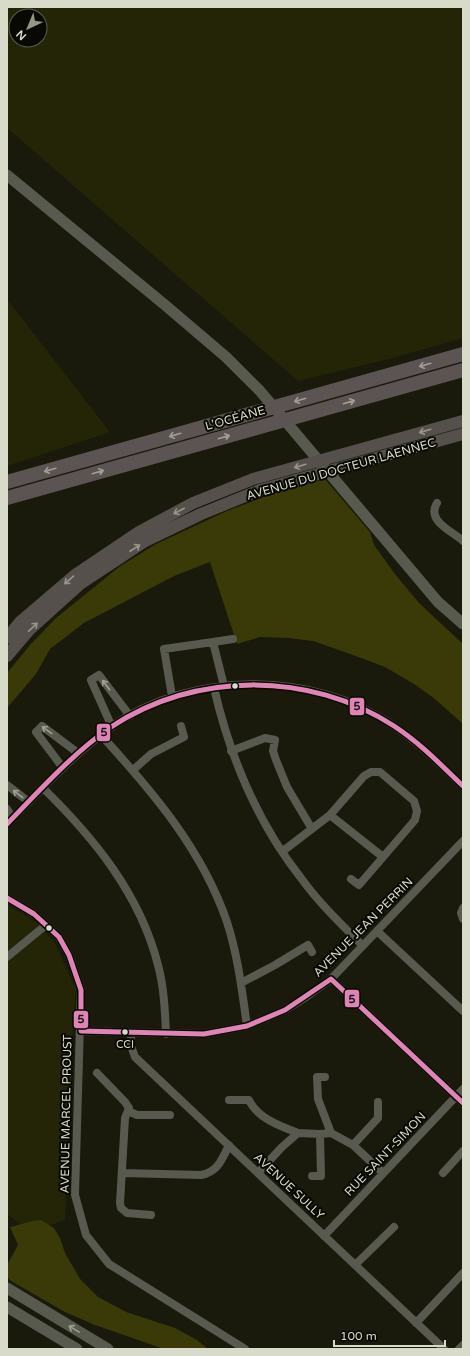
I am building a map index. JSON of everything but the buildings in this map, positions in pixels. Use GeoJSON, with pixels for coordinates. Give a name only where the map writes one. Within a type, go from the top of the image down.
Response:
{"type":"FeatureCollection","features":[{"type":"Feature","properties":{"kind":"highway","name":"L’OCÉANE"},"geometry":{"type":"LineString","coordinates":[[7,482],[463,354]]}},
{"type":"Feature","properties":{"kind":"highway","name":"L’OCÉANE"},"geometry":{"type":"LineString","coordinates":[[7,498],[463,370]]}},
{"type":"Feature","properties":{"kind":"main road"},"geometry":{"type":"LineString","coordinates":[[7,175],[192,327],[226,357],[260,391],[438,602],[463,624]]}},
{"type":"Feature","properties":{"kind":"main road","name":"AVENUE DU DOCTEUR LAENNEC"},"geometry":{"type":"LineString","coordinates":[[7,638],[20,622],[75,575],[139,532],[193,503],[253,479],[463,421]]}},
{"type":"Feature","properties":{"kind":"main road","name":"AVENUE DU DOCTEUR LAENNEC"},"geometry":{"type":"LineString","coordinates":[[7,656],[29,630],[80,584],[145,541],[194,517],[260,490],[463,434]]}},
{"type":"Feature","properties":{"kind":"main road"},"geometry":{"type":"LineString","coordinates":[[7,1288],[108,1349]]}},
{"type":"Feature","properties":{"kind":"main road"},"geometry":{"type":"LineString","coordinates":[[7,1307],[77,1349]]}},
{"type":"Feature","properties":{"kind":"street"},"geometry":{"type":"LineString","coordinates":[[437,503],[434,508],[435,518],[442,526],[463,541]]}},
{"type":"Feature","properties":{"kind":"street"},"geometry":{"type":"LineString","coordinates":[[172,696],[164,649],[233,639]]}},
{"type":"Feature","properties":{"kind":"street"},"geometry":{"type":"LineString","coordinates":[[213,642],[224,686]]}},
{"type":"Feature","properties":{"kind":"street"},"geometry":{"type":"LineString","coordinates":[[112,727],[91,680],[99,675],[130,716]]}},
{"type":"Feature","properties":{"kind":"street"},"geometry":{"type":"LineString","coordinates":[[7,824],[78,754],[101,735],[130,716],[172,696],[240,684],[273,685],[304,689],[342,700],[367,710],[394,726],[417,743],[463,786]]}},
{"type":"Feature","properties":{"kind":"street"},"geometry":{"type":"LineString","coordinates":[[214,688],[231,751],[259,814],[300,878],[316,898],[363,946]]}},
{"type":"Feature","properties":{"kind":"street"},"geometry":{"type":"LineString","coordinates":[[63,768],[36,732],[42,726],[78,754]]}},
{"type":"Feature","properties":{"kind":"street"},"geometry":{"type":"LineString","coordinates":[[133,770],[152,754],[184,737],[181,726]]}},
{"type":"Feature","properties":{"kind":"street"},"geometry":{"type":"LineString","coordinates":[[101,735],[133,770],[169,815],[204,868],[227,922],[234,950],[247,1026]]}},
{"type":"Feature","properties":{"kind":"street"},"geometry":{"type":"LineString","coordinates":[[231,751],[265,738],[275,740],[272,751],[287,787],[312,829]]}},
{"type":"Feature","properties":{"kind":"street"},"geometry":{"type":"LineString","coordinates":[[283,852],[330,815],[364,776],[371,772],[380,772],[414,801],[417,811],[415,820],[359,885],[352,879]]}},
{"type":"Feature","properties":{"kind":"street"},"geometry":{"type":"LineString","coordinates":[[7,785],[29,802]]}},
{"type":"Feature","properties":{"kind":"street"},"geometry":{"type":"LineString","coordinates":[[43,788],[100,850],[137,907],[149,934],[158,965],[164,996],[166,1034]]}},
{"type":"Feature","properties":{"kind":"street"},"geometry":{"type":"LineString","coordinates":[[7,809],[13,818]]}},
{"type":"Feature","properties":{"kind":"street"},"geometry":{"type":"LineString","coordinates":[[330,815],[383,857]]}},
{"type":"Feature","properties":{"kind":"street","name":"AVENUE JEAN PERRIN"},"geometry":{"type":"LineString","coordinates":[[80,1031],[204,1034],[247,1026],[285,1010],[331,979],[463,841]]}},
{"type":"Feature","properties":{"kind":"street","name":"AVENUE MARCEL PROUST"},"geometry":{"type":"LineString","coordinates":[[7,898],[34,914],[59,937],[69,955],[81,990],[75,1195],[86,1235],[109,1264],[245,1349]]}},
{"type":"Feature","properties":{"kind":"street"},"geometry":{"type":"LineString","coordinates":[[463,908],[461,913],[463,919]]}},
{"type":"Feature","properties":{"kind":"street"},"geometry":{"type":"LineString","coordinates":[[7,957],[46,925]]}},
{"type":"Feature","properties":{"kind":"street"},"geometry":{"type":"LineString","coordinates":[[377,931],[462,1009]]}},
{"type":"Feature","properties":{"kind":"street"},"geometry":{"type":"LineString","coordinates":[[240,983],[275,965],[308,945],[312,952]]}},
{"type":"Feature","properties":{"kind":"street"},"geometry":{"type":"LineString","coordinates":[[331,979],[463,1103]]}},
{"type":"Feature","properties":{"kind":"street","name":"AVENUE SULLY"},"geometry":{"type":"LineString","coordinates":[[131,1033],[131,1046],[135,1057],[444,1349]]}},
{"type":"Feature","properties":{"kind":"street"},"geometry":{"type":"LineString","coordinates":[[97,1073],[125,1102],[128,1108],[125,1118],[120,1203],[126,1213],[152,1215]]}},
{"type":"Feature","properties":{"kind":"street"},"geometry":{"type":"LineString","coordinates":[[325,1077],[317,1077],[318,1099],[332,1133],[353,1146],[383,1174]]}},
{"type":"Feature","properties":{"kind":"street","name":"RUE SAINT-SIMON"},"geometry":{"type":"LineString","coordinates":[[324,1236],[463,1089]]}},
{"type":"Feature","properties":{"kind":"street"},"geometry":{"type":"LineString","coordinates":[[229,1100],[249,1100],[252,1107],[264,1117],[280,1126],[298,1132],[320,1134],[332,1133]]}},
{"type":"Feature","properties":{"kind":"street"},"geometry":{"type":"LineString","coordinates":[[353,1146],[378,1118],[378,1102]]}},
{"type":"Feature","properties":{"kind":"street"},"geometry":{"type":"LineString","coordinates":[[128,1111],[137,1115],[170,1115]]}},
{"type":"Feature","properties":{"kind":"street"},"geometry":{"type":"LineString","coordinates":[[258,1173],[298,1132]]}},
{"type":"Feature","properties":{"kind":"street"},"geometry":{"type":"LineString","coordinates":[[312,1176],[321,1176],[320,1134]]}},
{"type":"Feature","properties":{"kind":"street"},"geometry":{"type":"LineString","coordinates":[[122,1174],[208,1174],[219,1165],[229,1145]]}},
{"type":"Feature","properties":{"kind":"street"},"geometry":{"type":"LineString","coordinates":[[443,1173],[463,1151]]}},
{"type":"Feature","properties":{"kind":"street"},"geometry":{"type":"LineString","coordinates":[[355,1265],[394,1227]]}},
{"type":"Feature","properties":{"kind":"street"},"geometry":{"type":"LineString","coordinates":[[416,1323],[463,1273]]}},
{"type":"Feature","properties":{"kind":"street"},"geometry":{"type":"LineString","coordinates":[[460,1349],[463,1345]]}},
{"type":"Feature","properties":{"kind":"shaded area"},"geometry":{"type":"Polygon","coordinates":[[[7,7],[463,7],[463,338],[393,358],[298,381],[7,128],[7,7]]]}},
{"type":"Feature","properties":{"kind":"shaded area"},"geometry":{"type":"Polygon","coordinates":[[[7,299],[110,432],[7,466],[7,299]]]}},
{"type":"Feature","properties":{"kind":"shaded area"},"geometry":{"type":"Polygon","coordinates":[[[325,479],[370,532],[374,545],[419,603],[463,644],[463,724],[435,699],[414,684],[385,667],[353,655],[313,641],[289,638],[260,637],[237,644],[210,562],[174,576],[84,623],[50,649],[36,674],[7,708],[7,673],[30,645],[56,618],[119,567],[156,544],[227,511],[269,495],[325,479]]]}},
{"type":"Feature","properties":{"kind":"shaded area"},"geometry":{"type":"Polygon","coordinates":[[[7,904],[39,924],[55,943],[76,989],[72,1041],[65,1220],[31,1232],[7,1214],[7,904]]]}},
{"type":"Feature","properties":{"kind":"shaded area"},"geometry":{"type":"Polygon","coordinates":[[[41,1220],[54,1228],[60,1238],[65,1253],[80,1279],[98,1297],[126,1312],[175,1328],[197,1340],[208,1349],[164,1349],[95,1325],[65,1312],[11,1281],[7,1277],[7,1265],[18,1245],[10,1227],[41,1220]]]}},
{"type":"Feature","properties":{"kind":"transit line","name":"5"},"geometry":{"type":"LineString","coordinates":[[7,824],[70,760],[111,727],[144,709],[179,695],[215,688],[252,685],[290,687],[326,695],[361,708],[394,726],[413,740],[430,754],[463,786]]}},
{"type":"Feature","properties":{"kind":"transit line","name":"5"},"geometry":{"type":"LineString","coordinates":[[7,898],[34,914],[59,937],[69,955],[81,990],[81,1031],[204,1034],[247,1026],[285,1010],[331,979],[463,1103]]}},
{"type":"Feature","properties":{"kind":"place","name":"CCI"},"geometry":{"type":"Point","coordinates":[125,1032]}}]}
